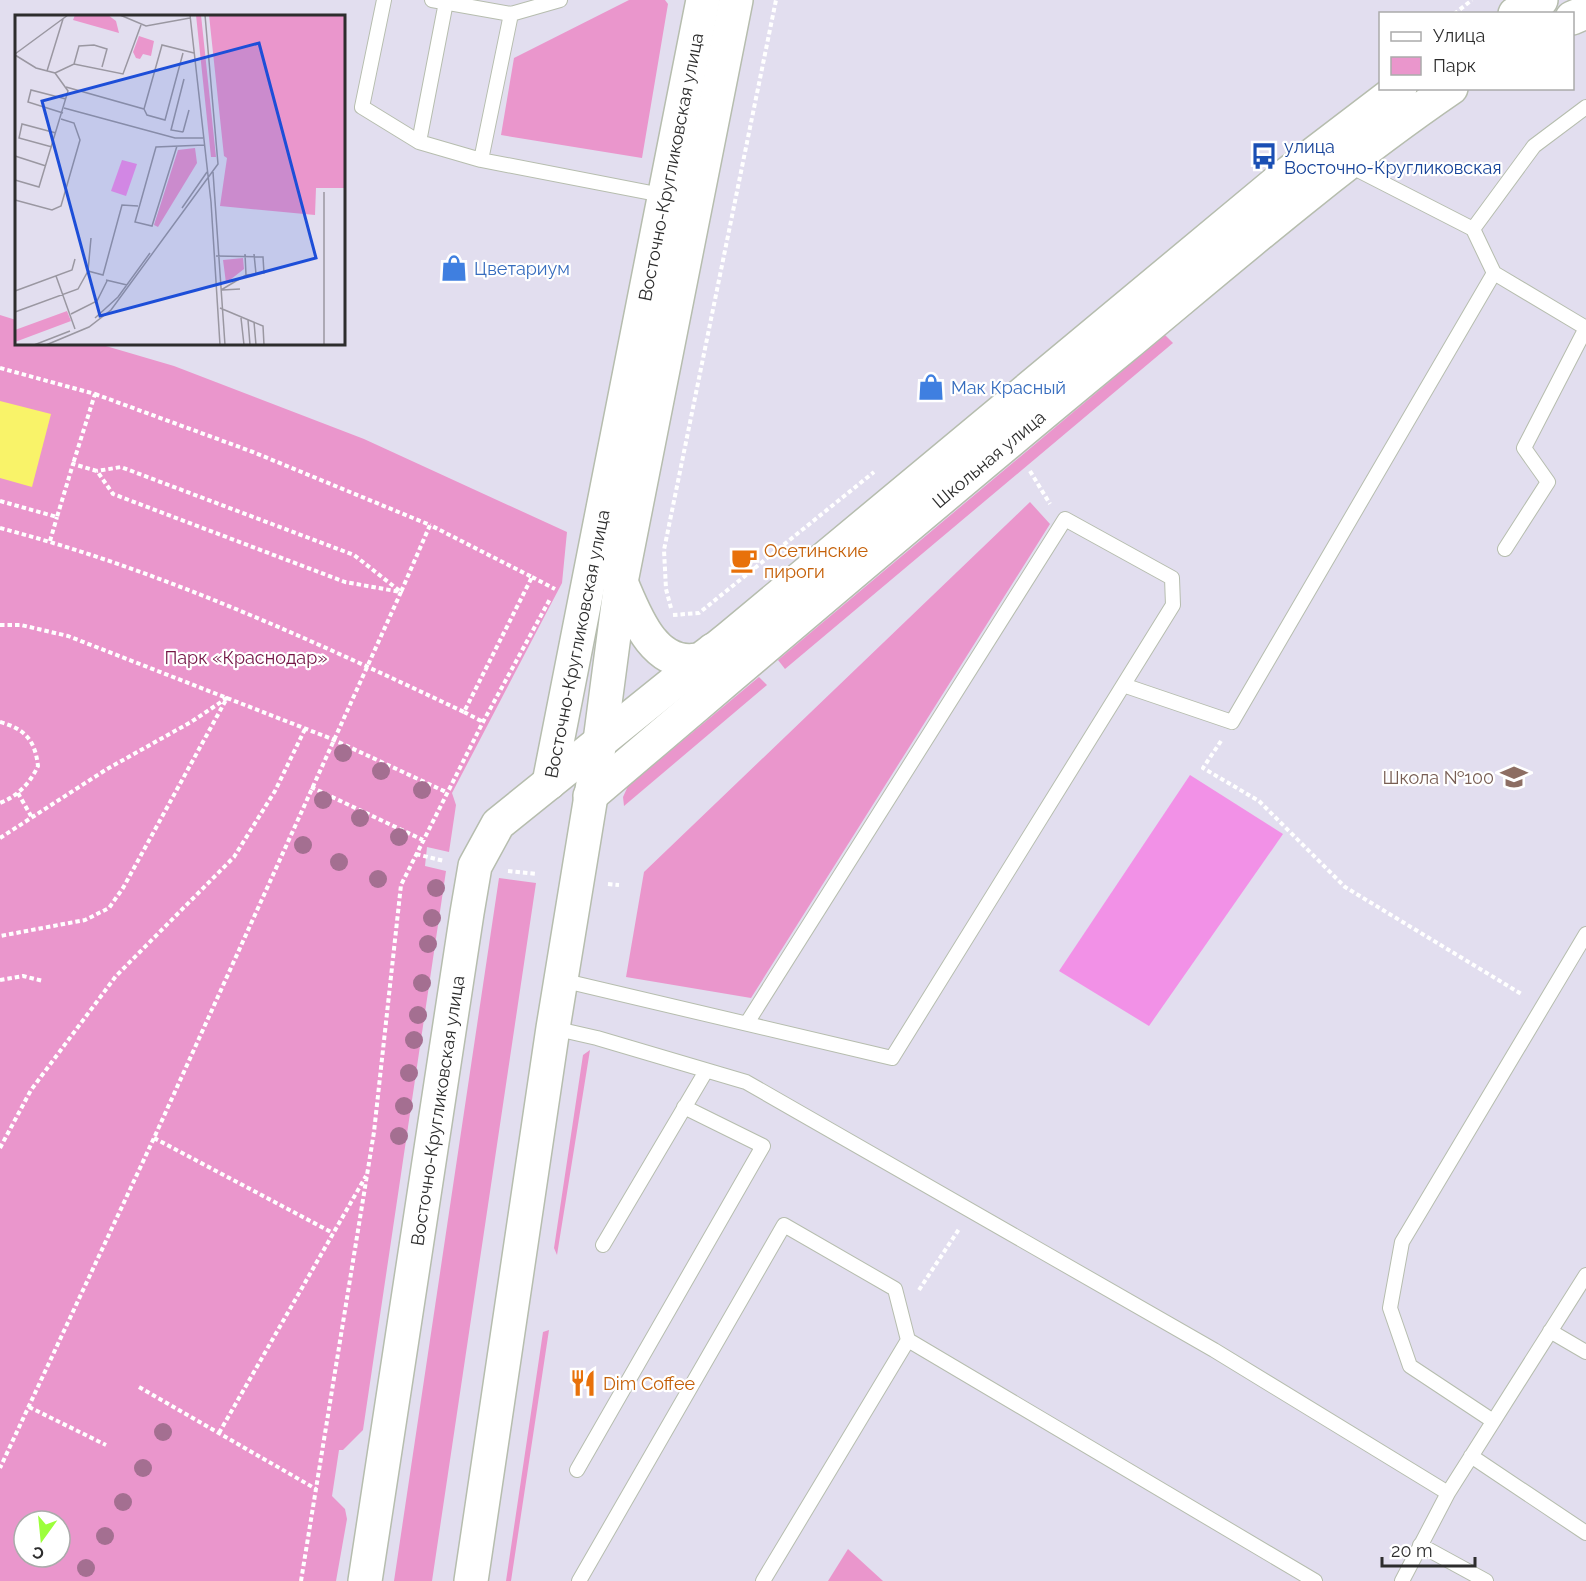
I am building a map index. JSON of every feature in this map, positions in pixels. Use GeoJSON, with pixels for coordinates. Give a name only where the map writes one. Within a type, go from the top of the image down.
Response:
{"type":"FeatureCollection","features":[{"type":"Feature","properties":{"kind":"main road","name":"Восточно-Кругликовская улица"},"geometry":{"type":"LineString","coordinates":[[471,1581],[553,1028],[600,741],[621,582],[681,199],[703,0]]}},
{"type":"Feature","properties":{"kind":"main road","name":"Восточно-Кругликовская улица"},"geometry":{"type":"LineString","coordinates":[[365,1581],[475,866],[485,843],[498,824],[549,783],[681,199],[736,0]]}},
{"type":"Feature","properties":{"kind":"main road"},"geometry":{"type":"LineString","coordinates":[[1519,12],[1541,0]]}},
{"type":"Feature","properties":{"kind":"main road","name":"Школьная улица"},"geometry":{"type":"LineString","coordinates":[[549,783],[715,649],[1199,246],[1314,153],[1397,90]]}},
{"type":"Feature","properties":{"kind":"main road","name":"Школьная улица"},"geometry":{"type":"LineString","coordinates":[[590,796],[939,498],[1348,165],[1448,90]]}},
{"type":"Feature","properties":{"kind":"main road"},"geometry":{"type":"LineString","coordinates":[[621,582],[636,617],[654,645],[678,658],[698,660],[715,649]]}},
{"type":"Feature","properties":{"kind":"lane"},"geometry":{"type":"LineString","coordinates":[[384,0],[362,107],[419,142],[481,160],[681,199]]}},
{"type":"Feature","properties":{"kind":"lane"},"geometry":{"type":"LineString","coordinates":[[419,142],[439,1],[511,14],[560,0]]}},
{"type":"Feature","properties":{"kind":"lane"},"geometry":{"type":"LineString","coordinates":[[481,160],[511,14]]}},
{"type":"Feature","properties":{"kind":"lane"},"geometry":{"type":"LineString","coordinates":[[1473,229],[1534,146],[1586,107]]}},
{"type":"Feature","properties":{"kind":"lane"},"geometry":{"type":"LineString","coordinates":[[1348,165],[1473,229],[1494,273],[1586,328],[1524,448],[1548,482],[1505,549]]}},
{"type":"Feature","properties":{"kind":"lane"},"geometry":{"type":"LineString","coordinates":[[1126,686],[1232,722],[1494,273]]}},
{"type":"Feature","properties":{"kind":"lane"},"geometry":{"type":"LineString","coordinates":[[561,980],[892,1058],[1126,686],[1173,605],[1172,578],[1065,519],[747,1023]]}},
{"type":"Feature","properties":{"kind":"lane"},"geometry":{"type":"LineString","coordinates":[[1493,1421],[1410,1366],[1389,1308],[1402,1242],[1586,934]]}},
{"type":"Feature","properties":{"kind":"lane"},"geometry":{"type":"LineString","coordinates":[[553,1028],[597,1038],[746,1082],[1214,1350],[1448,1492]]}},
{"type":"Feature","properties":{"kind":"lane"},"geometry":{"type":"LineString","coordinates":[[603,1245],[706,1071]]}},
{"type":"Feature","properties":{"kind":"lane"},"geometry":{"type":"LineString","coordinates":[[577,1470],[763,1146],[684,1107]]}},
{"type":"Feature","properties":{"kind":"lane"},"geometry":{"type":"LineString","coordinates":[[579,1581],[784,1225],[895,1289],[908,1340],[763,1581]]}},
{"type":"Feature","properties":{"kind":"lane"},"geometry":{"type":"LineString","coordinates":[[1402,1581],[1448,1492],[1586,1275]]}},
{"type":"Feature","properties":{"kind":"lane"},"geometry":{"type":"LineString","coordinates":[[1550,1331],[1586,1352]]}},
{"type":"Feature","properties":{"kind":"lane"},"geometry":{"type":"LineString","coordinates":[[908,1340],[1315,1581]]}},
{"type":"Feature","properties":{"kind":"lane"},"geometry":{"type":"LineString","coordinates":[[1471,1456],[1586,1533]]}},
{"type":"Feature","properties":{"kind":"lane"},"geometry":{"type":"LineString","coordinates":[[1420,1545],[1486,1581]]}},
{"type":"Feature","properties":{"kind":"path"},"geometry":{"type":"LineString","coordinates":[[699,613],[673,615],[666,589],[664,550],[776,0]]}},
{"type":"Feature","properties":{"kind":"path"},"geometry":{"type":"LineString","coordinates":[[1457,12],[1472,0]]}},
{"type":"Feature","properties":{"kind":"path"},"geometry":{"type":"LineString","coordinates":[[0,368],[95,394],[253,452],[430,525],[555,589]]}},
{"type":"Feature","properties":{"kind":"path"},"geometry":{"type":"LineString","coordinates":[[50,541],[95,394]]}},
{"type":"Feature","properties":{"kind":"path"},"geometry":{"type":"LineString","coordinates":[[73,464],[97,471],[121,467],[354,555],[401,592]]}},
{"type":"Feature","properties":{"kind":"path"},"geometry":{"type":"LineString","coordinates":[[97,471],[113,494],[345,582],[401,592]]}},
{"type":"Feature","properties":{"kind":"path"},"geometry":{"type":"LineString","coordinates":[[1030,471],[1055,513],[1065,519]]}},
{"type":"Feature","properties":{"kind":"path"},"geometry":{"type":"LineString","coordinates":[[0,501],[57,517]]}},
{"type":"Feature","properties":{"kind":"path"},"geometry":{"type":"LineString","coordinates":[[0,1468],[154,1138],[430,525]]}},
{"type":"Feature","properties":{"kind":"path"},"geometry":{"type":"LineString","coordinates":[[0,528],[50,541],[193,592],[366,665],[483,722]]}},
{"type":"Feature","properties":{"kind":"path"},"geometry":{"type":"LineString","coordinates":[[464,712],[532,577]]}},
{"type":"Feature","properties":{"kind":"path"},"geometry":{"type":"LineString","coordinates":[[302,1581],[368,1173],[401,885],[446,792],[555,589],[558,578]]}},
{"type":"Feature","properties":{"kind":"path"},"geometry":{"type":"LineString","coordinates":[[0,625],[21,625],[68,636],[332,739],[446,792]]}},
{"type":"Feature","properties":{"kind":"path"},"geometry":{"type":"LineString","coordinates":[[0,838],[31,816],[226,698]]}},
{"type":"Feature","properties":{"kind":"path"},"geometry":{"type":"LineString","coordinates":[[0,936],[85,920],[109,908],[123,888],[226,698]]}},
{"type":"Feature","properties":{"kind":"path"},"geometry":{"type":"LineString","coordinates":[[0,722],[18,727],[29,736],[38,765],[35,773],[18,793],[0,803]]}},
{"type":"Feature","properties":{"kind":"path"},"geometry":{"type":"LineString","coordinates":[[1232,722],[1203,768],[1259,801],[1345,888],[1524,995],[1545,1000]]}},
{"type":"Feature","properties":{"kind":"path"},"geometry":{"type":"LineString","coordinates":[[0,1148],[31,1090],[116,976],[234,857],[275,791],[305,729]]}},
{"type":"Feature","properties":{"kind":"path"},"geometry":{"type":"LineString","coordinates":[[311,787],[423,840]]}},
{"type":"Feature","properties":{"kind":"path"},"geometry":{"type":"LineString","coordinates":[[18,793],[31,816]]}},
{"type":"Feature","properties":{"kind":"path"},"geometry":{"type":"LineString","coordinates":[[416,854],[448,862]]}},
{"type":"Feature","properties":{"kind":"path"},"geometry":{"type":"LineString","coordinates":[[502,870],[537,874]]}},
{"type":"Feature","properties":{"kind":"path"},"geometry":{"type":"LineString","coordinates":[[608,884],[619,885]]}},
{"type":"Feature","properties":{"kind":"path"},"geometry":{"type":"LineString","coordinates":[[0,980],[23,976],[43,981]]}},
{"type":"Feature","properties":{"kind":"path"},"geometry":{"type":"LineString","coordinates":[[154,1138],[333,1233]]}},
{"type":"Feature","properties":{"kind":"path"},"geometry":{"type":"LineString","coordinates":[[219,1433],[368,1173]]}},
{"type":"Feature","properties":{"kind":"path"},"geometry":{"type":"LineString","coordinates":[[902,1316],[971,1211]]}},
{"type":"Feature","properties":{"kind":"path"},"geometry":{"type":"LineString","coordinates":[[139,1387],[316,1489]]}},
{"type":"Feature","properties":{"kind":"path"},"geometry":{"type":"LineString","coordinates":[[29,1407],[106,1445]]}},
{"type":"Feature","properties":{"kind":"green space"},"geometry":{"type":"Polygon","coordinates":[[[629,0],[665,0],[668,4],[642,158],[501,135],[514,58],[629,0]]]}},
{"type":"Feature","properties":{"kind":"green space","name":"Парк «Краснодар»"},"geometry":{"type":"Polygon","coordinates":[[[0,315],[15,320],[15,345],[102,345],[174,366],[364,439],[567,532],[562,583],[452,793],[456,805],[449,852],[427,847],[425,866],[446,871],[363,1430],[343,1450],[339,1450],[332,1496],[345,1509],[347,1519],[336,1581],[0,1581],[0,315]]]}},
{"type":"Feature","properties":{"kind":"green space"},"geometry":{"type":"Polygon","coordinates":[[[1165,335],[1173,343],[785,669],[778,660],[1165,335]]]}},
{"type":"Feature","properties":{"kind":"green space"},"geometry":{"type":"Polygon","coordinates":[[[1030,502],[1050,524],[751,998],[626,977],[644,872],[1030,502]]]}},
{"type":"Feature","properties":{"kind":"green space"},"geometry":{"type":"Polygon","coordinates":[[[759,677],[767,685],[624,806],[623,797],[628,786],[759,677]]]}},
{"type":"Feature","properties":{"kind":"green space"},"geometry":{"type":"Polygon","coordinates":[[[499,878],[536,883],[432,1581],[394,1581],[499,878]]]}},
{"type":"Feature","properties":{"kind":"green space"},"geometry":{"type":"Polygon","coordinates":[[[590,1050],[557,1255],[554,1248],[583,1055],[590,1050]]]}},
{"type":"Feature","properties":{"kind":"green space"},"geometry":{"type":"Polygon","coordinates":[[[549,1330],[511,1581],[506,1581],[543,1332],[549,1330]]]}},
{"type":"Feature","properties":{"kind":"green space"},"geometry":{"type":"Polygon","coordinates":[[[848,1549],[883,1581],[828,1581],[848,1549]]]}},
{"type":"Feature","properties":{"kind":"shaded area"},"geometry":{"type":"Polygon","coordinates":[[[0,401],[51,414],[32,487],[0,478],[0,401]]]}},
{"type":"Feature","properties":{"kind":"shaded area"},"geometry":{"type":"Polygon","coordinates":[[[1190,775],[1283,834],[1149,1026],[1059,971],[1190,775]]]}},
{"type":"Feature","properties":{"kind":"place","name":"улица Восточно-Кругликовская"},"geometry":{"type":"Point","coordinates":[1264,156]}},
{"type":"Feature","properties":{"kind":"place","name":"Цветариум"},"geometry":{"type":"Point","coordinates":[454,268]}},
{"type":"Feature","properties":{"kind":"place","name":"Мак Красный"},"geometry":{"type":"Point","coordinates":[931,387]}},
{"type":"Feature","properties":{"kind":"place","name":"Осетинские пироги"},"geometry":{"type":"Point","coordinates":[744,560]}},
{"type":"Feature","properties":{"kind":"place","name":"Школа №100"},"geometry":{"type":"Point","coordinates":[1514,777]}},
{"type":"Feature","properties":{"kind":"place","name":"Dim Coffee"},"geometry":{"type":"Point","coordinates":[583,1383]}}]}
